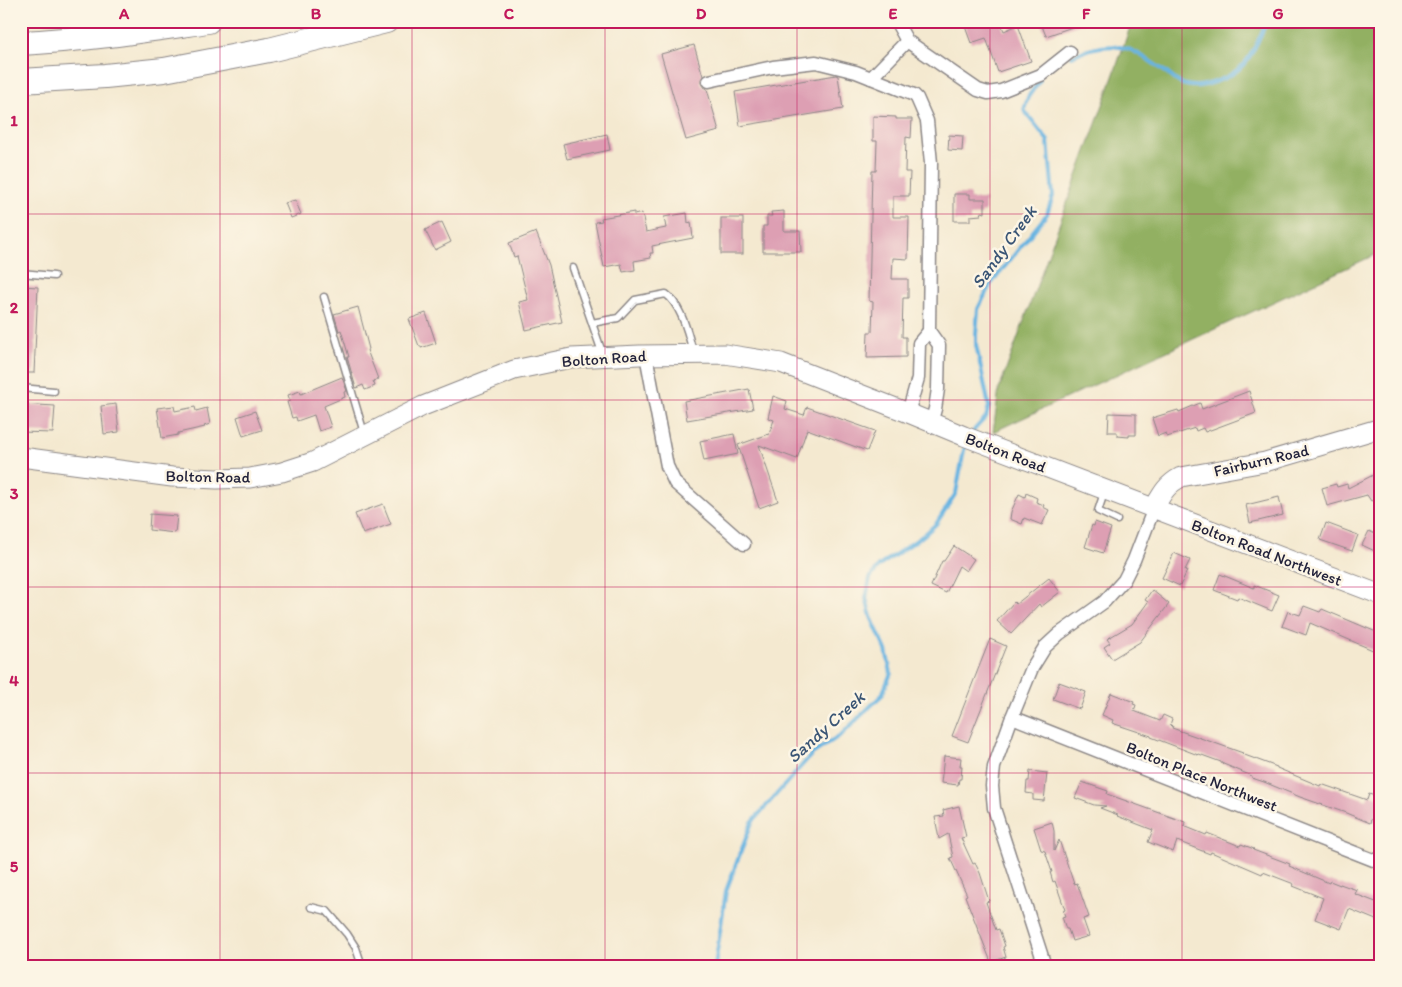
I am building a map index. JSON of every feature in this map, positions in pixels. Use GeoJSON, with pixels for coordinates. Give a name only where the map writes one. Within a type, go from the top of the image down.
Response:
{"type":"FeatureCollection","features":[{"type":"Feature","properties":{"kind":"highway"},"geometry":{"type":"LineString","coordinates":[[21,44],[124,33],[208,21]]}},
{"type":"Feature","properties":{"kind":"highway"},"geometry":{"type":"LineString","coordinates":[[21,81],[106,76],[164,70],[321,38],[386,21]]}},
{"type":"Feature","properties":{"kind":"highway"},"geometry":{"type":"LineString","coordinates":[[21,91],[106,76]]}},
{"type":"Feature","properties":{"kind":"street"},"geometry":{"type":"LineString","coordinates":[[896,21],[907,41],[978,90],[988,93],[1001,91],[1041,75],[1070,52]]}},
{"type":"Feature","properties":{"kind":"street"},"geometry":{"type":"LineString","coordinates":[[871,78],[907,41]]}},
{"type":"Feature","properties":{"kind":"street"},"geometry":{"type":"LineString","coordinates":[[709,81],[773,67],[816,62],[856,72],[914,95],[917,98],[927,121],[931,163],[929,331],[939,345],[935,409],[931,423]]}},
{"type":"Feature","properties":{"kind":"street"},"geometry":{"type":"LineString","coordinates":[[908,413],[918,374],[919,343],[929,331]]}},
{"type":"Feature","properties":{"kind":"street"},"geometry":{"type":"LineString","coordinates":[[646,354],[667,466],[675,483],[744,544]]}},
{"type":"Feature","properties":{"kind":"street","name":"Bolton Road"},"geometry":{"type":"LineString","coordinates":[[21,457],[172,477],[250,478],[282,472],[313,462],[423,406],[514,370],[571,358],[646,354],[725,354],[781,363],[964,436],[1154,508]]}},
{"type":"Feature","properties":{"kind":"street"},"geometry":{"type":"LineString","coordinates":[[918,374],[938,376]]}},
{"type":"Feature","properties":{"kind":"street","name":"Fairburn Road"},"geometry":{"type":"LineString","coordinates":[[1154,508],[1165,489],[1172,482],[1182,477],[1265,462],[1381,428]]}},
{"type":"Feature","properties":{"kind":"street"},"geometry":{"type":"LineString","coordinates":[[1046,966],[994,808],[992,786],[994,767],[1032,668],[1045,647],[1059,634],[1104,602],[1124,580],[1134,560],[1154,508]]}},
{"type":"Feature","properties":{"kind":"street","name":"Bolton Road Northwest"},"geometry":{"type":"LineString","coordinates":[[1154,508],[1381,595]]}},
{"type":"Feature","properties":{"kind":"street","name":"Bolton Place Northwest"},"geometry":{"type":"LineString","coordinates":[[1012,717],[1381,863]]}},
{"type":"Feature","properties":{"kind":"lane"},"geometry":{"type":"LineString","coordinates":[[573,268],[604,356]]}},
{"type":"Feature","properties":{"kind":"lane"},"geometry":{"type":"LineString","coordinates":[[21,273],[54,276]]}},
{"type":"Feature","properties":{"kind":"lane"},"geometry":{"type":"LineString","coordinates":[[592,323],[618,318],[635,300],[666,294],[672,298],[677,307],[690,340],[693,354]]}},
{"type":"Feature","properties":{"kind":"lane"},"geometry":{"type":"LineString","coordinates":[[324,297],[364,436]]}},
{"type":"Feature","properties":{"kind":"lane"},"geometry":{"type":"LineString","coordinates":[[21,388],[54,391]]}},
{"type":"Feature","properties":{"kind":"lane"},"geometry":{"type":"LineString","coordinates":[[1105,489],[1098,511],[1117,520]]}},
{"type":"Feature","properties":{"kind":"lane"},"geometry":{"type":"LineString","coordinates":[[311,907],[327,911],[347,934],[356,948],[360,960],[357,966]]}},
{"type":"Feature","properties":{"kind":"green space"},"geometry":{"type":"Polygon","coordinates":[[[1132,21],[1381,21],[1381,252],[993,432],[999,389],[1132,21]]]}},
{"type":"Feature","properties":{"kind":"building"},"geometry":{"type":"Polygon","coordinates":[[[963,21],[1000,21],[1004,31],[1018,25],[1031,61],[998,72],[986,38],[971,43],[963,21]]]}},
{"type":"Feature","properties":{"kind":"building"},"geometry":{"type":"Polygon","coordinates":[[[1040,21],[1084,21],[1084,23],[1046,36],[1040,21]]]}},
{"type":"Feature","properties":{"kind":"building"},"geometry":{"type":"Polygon","coordinates":[[[694,45],[703,76],[701,83],[707,89],[719,131],[686,140],[661,54],[694,45]]]}},
{"type":"Feature","properties":{"kind":"building"},"geometry":{"type":"Polygon","coordinates":[[[838,76],[843,109],[740,126],[735,92],[838,76]]]}},
{"type":"Feature","properties":{"kind":"building"},"geometry":{"type":"Polygon","coordinates":[[[873,116],[912,119],[911,138],[906,137],[905,172],[910,172],[909,196],[893,196],[893,217],[909,217],[908,259],[893,258],[892,279],[908,279],[908,298],[903,298],[902,337],[906,337],[906,357],[867,358],[868,332],[872,332],[873,302],[869,301],[872,171],[876,171],[877,141],[873,141],[873,116]]]}},
{"type":"Feature","properties":{"kind":"building"},"geometry":{"type":"Polygon","coordinates":[[[607,134],[610,150],[567,159],[563,144],[607,134]]]}},
{"type":"Feature","properties":{"kind":"building"},"geometry":{"type":"Polygon","coordinates":[[[949,135],[963,136],[962,151],[948,150],[949,135]]]}},
{"type":"Feature","properties":{"kind":"building"},"geometry":{"type":"Polygon","coordinates":[[[954,194],[970,194],[970,199],[985,199],[985,213],[982,212],[981,215],[970,216],[970,221],[954,221],[954,194]]]}},
{"type":"Feature","properties":{"kind":"building"},"geometry":{"type":"Polygon","coordinates":[[[295,200],[301,214],[291,218],[285,203],[295,200]]]}},
{"type":"Feature","properties":{"kind":"building"},"geometry":{"type":"Polygon","coordinates":[[[784,211],[784,231],[800,231],[801,252],[763,252],[763,226],[767,226],[767,216],[772,216],[771,212],[784,211]]]}},
{"type":"Feature","properties":{"kind":"building"},"geometry":{"type":"Polygon","coordinates":[[[634,212],[634,215],[642,213],[646,232],[666,228],[664,217],[687,213],[688,223],[691,222],[693,238],[652,246],[653,253],[650,253],[651,258],[634,261],[635,270],[623,272],[621,264],[604,267],[595,222],[602,221],[601,218],[634,212]]]}},
{"type":"Feature","properties":{"kind":"building"},"geometry":{"type":"Polygon","coordinates":[[[721,218],[743,218],[743,254],[721,254],[721,218]]]}},
{"type":"Feature","properties":{"kind":"building"},"geometry":{"type":"Polygon","coordinates":[[[442,222],[451,242],[435,250],[425,230],[442,222]]]}},
{"type":"Feature","properties":{"kind":"building"},"geometry":{"type":"Polygon","coordinates":[[[536,232],[549,265],[562,322],[526,330],[519,302],[528,300],[517,256],[514,257],[509,243],[536,232]]]}},
{"type":"Feature","properties":{"kind":"building"},"geometry":{"type":"Polygon","coordinates":[[[21,286],[38,287],[34,373],[21,373],[21,286]]]}},
{"type":"Feature","properties":{"kind":"building"},"geometry":{"type":"Polygon","coordinates":[[[358,307],[369,349],[367,350],[378,379],[373,381],[375,386],[365,390],[363,385],[356,388],[341,330],[339,331],[334,314],[358,307]]]}},
{"type":"Feature","properties":{"kind":"building"},"geometry":{"type":"Polygon","coordinates":[[[426,313],[436,343],[421,348],[409,319],[426,313]]]}},
{"type":"Feature","properties":{"kind":"building"},"geometry":{"type":"Polygon","coordinates":[[[342,377],[347,391],[344,392],[345,397],[324,406],[331,427],[319,431],[314,415],[297,421],[296,417],[292,418],[287,402],[290,401],[288,395],[300,391],[301,394],[342,377]]]}},
{"type":"Feature","properties":{"kind":"building"},"geometry":{"type":"Polygon","coordinates":[[[749,389],[753,409],[687,420],[684,401],[749,389]]]}},
{"type":"Feature","properties":{"kind":"building"},"geometry":{"type":"Polygon","coordinates":[[[1249,391],[1256,413],[1205,432],[1203,428],[1196,431],[1195,428],[1167,437],[1166,433],[1158,436],[1152,418],[1178,410],[1179,412],[1200,403],[1202,409],[1249,391]]]}},
{"type":"Feature","properties":{"kind":"building"},"geometry":{"type":"Polygon","coordinates":[[[773,396],[787,401],[785,409],[804,415],[807,407],[875,431],[867,451],[807,429],[797,459],[759,445],[778,501],[759,508],[738,445],[769,434],[774,420],[768,418],[773,396]]]}},
{"type":"Feature","properties":{"kind":"building"},"geometry":{"type":"Polygon","coordinates":[[[21,404],[55,406],[53,433],[21,432],[21,404]]]}},
{"type":"Feature","properties":{"kind":"building"},"geometry":{"type":"Polygon","coordinates":[[[116,404],[119,432],[104,434],[101,406],[116,404]]]}},
{"type":"Feature","properties":{"kind":"building"},"geometry":{"type":"Polygon","coordinates":[[[174,406],[175,411],[195,407],[196,411],[207,408],[210,424],[205,427],[178,433],[178,435],[162,438],[157,408],[174,406]]]}},
{"type":"Feature","properties":{"kind":"building"},"geometry":{"type":"Polygon","coordinates":[[[255,411],[262,430],[243,436],[237,417],[255,411]]]}},
{"type":"Feature","properties":{"kind":"building"},"geometry":{"type":"Polygon","coordinates":[[[1109,413],[1136,414],[1136,435],[1129,435],[1129,437],[1117,436],[1117,432],[1108,432],[1109,413]]]}},
{"type":"Feature","properties":{"kind":"building"},"geometry":{"type":"Polygon","coordinates":[[[734,434],[738,454],[704,461],[700,441],[734,434]]]}},
{"type":"Feature","properties":{"kind":"building"},"geometry":{"type":"Polygon","coordinates":[[[1375,474],[1377,478],[1381,476],[1381,496],[1371,501],[1367,495],[1327,506],[1322,488],[1336,484],[1337,487],[1347,484],[1348,488],[1375,474]]]}},
{"type":"Feature","properties":{"kind":"building"},"geometry":{"type":"Polygon","coordinates":[[[1026,493],[1037,498],[1036,502],[1044,505],[1043,507],[1049,510],[1042,525],[1024,518],[1022,524],[1010,519],[1019,494],[1025,497],[1026,493]]]}},
{"type":"Feature","properties":{"kind":"building"},"geometry":{"type":"Polygon","coordinates":[[[1279,497],[1283,515],[1250,523],[1246,505],[1279,497]]]}},
{"type":"Feature","properties":{"kind":"building"},"geometry":{"type":"Polygon","coordinates":[[[383,504],[391,524],[363,534],[355,514],[383,504]]]}},
{"type":"Feature","properties":{"kind":"building"},"geometry":{"type":"Polygon","coordinates":[[[150,514],[177,516],[175,533],[149,530],[150,514]]]}},
{"type":"Feature","properties":{"kind":"building"},"geometry":{"type":"Polygon","coordinates":[[[1095,522],[1111,528],[1103,553],[1085,547],[1092,525],[1094,526],[1095,522]]]}},
{"type":"Feature","properties":{"kind":"building"},"geometry":{"type":"Polygon","coordinates":[[[1326,523],[1358,535],[1352,551],[1320,540],[1326,523]]]}},
{"type":"Feature","properties":{"kind":"building"},"geometry":{"type":"Polygon","coordinates":[[[1369,531],[1381,537],[1381,554],[1362,545],[1369,531]]]}},
{"type":"Feature","properties":{"kind":"building"},"geometry":{"type":"Polygon","coordinates":[[[954,546],[974,559],[966,571],[959,566],[946,593],[931,586],[942,561],[944,561],[954,546]]]}},
{"type":"Feature","properties":{"kind":"building"},"geometry":{"type":"Polygon","coordinates":[[[1174,553],[1190,560],[1180,586],[1162,578],[1174,553]]]}},
{"type":"Feature","properties":{"kind":"building"},"geometry":{"type":"Polygon","coordinates":[[[1220,574],[1254,588],[1254,585],[1279,595],[1272,611],[1238,597],[1237,599],[1214,590],[1220,574]]]}},
{"type":"Feature","properties":{"kind":"building"},"geometry":{"type":"Polygon","coordinates":[[[1049,578],[1060,592],[1041,607],[1039,604],[1011,634],[997,621],[1014,602],[1016,604],[1049,578]]]}},
{"type":"Feature","properties":{"kind":"building"},"geometry":{"type":"Polygon","coordinates":[[[1152,590],[1169,604],[1140,642],[1112,659],[1104,647],[1110,643],[1107,639],[1132,624],[1148,602],[1145,600],[1152,590]]]}},
{"type":"Feature","properties":{"kind":"building"},"geometry":{"type":"Polygon","coordinates":[[[1304,606],[1320,612],[1322,609],[1381,634],[1381,650],[1376,648],[1375,651],[1310,623],[1306,635],[1282,626],[1288,611],[1300,615],[1304,606]]]}},
{"type":"Feature","properties":{"kind":"building"},"geometry":{"type":"Polygon","coordinates":[[[990,639],[1006,646],[968,742],[952,736],[990,639]]]}},
{"type":"Feature","properties":{"kind":"building"},"geometry":{"type":"Polygon","coordinates":[[[1059,682],[1086,692],[1080,709],[1053,699],[1059,682]]]}},
{"type":"Feature","properties":{"kind":"building"},"geometry":{"type":"Polygon","coordinates":[[[1111,693],[1134,702],[1133,704],[1136,705],[1134,711],[1160,721],[1163,715],[1172,719],[1170,725],[1173,726],[1172,728],[1243,753],[1320,786],[1321,784],[1367,800],[1369,794],[1381,798],[1381,824],[1371,819],[1370,823],[1300,797],[1252,778],[1252,776],[1221,762],[1112,723],[1113,720],[1102,715],[1111,693]]]}},
{"type":"Feature","properties":{"kind":"building"},"geometry":{"type":"Polygon","coordinates":[[[944,756],[961,758],[961,779],[959,779],[958,785],[941,783],[944,756]]]}},
{"type":"Feature","properties":{"kind":"building"},"geometry":{"type":"Polygon","coordinates":[[[1030,771],[1047,773],[1044,801],[1033,800],[1033,794],[1026,793],[1030,771]]]}},
{"type":"Feature","properties":{"kind":"building"},"geometry":{"type":"Polygon","coordinates":[[[1082,782],[1108,791],[1107,794],[1185,822],[1184,826],[1206,835],[1207,833],[1240,846],[1241,844],[1290,864],[1289,866],[1329,883],[1330,881],[1357,890],[1355,894],[1381,904],[1381,922],[1349,909],[1341,929],[1315,919],[1323,898],[1293,886],[1294,884],[1263,872],[1262,874],[1211,852],[1210,854],[1177,841],[1173,852],[1148,842],[1153,830],[1100,808],[1106,806],[1094,805],[1075,798],[1082,782]]]}},
{"type":"Feature","properties":{"kind":"building"},"geometry":{"type":"Polygon","coordinates":[[[959,806],[966,837],[961,838],[973,864],[975,863],[980,873],[989,901],[986,902],[996,930],[999,929],[1005,946],[1003,947],[1006,957],[991,962],[965,896],[967,895],[950,858],[953,857],[948,834],[939,839],[935,817],[944,816],[943,810],[959,806]]]}},
{"type":"Feature","properties":{"kind":"building"},"geometry":{"type":"Polygon","coordinates":[[[1052,822],[1054,851],[1059,840],[1074,884],[1077,883],[1089,917],[1083,919],[1089,936],[1072,941],[1062,917],[1065,916],[1063,911],[1065,910],[1055,881],[1053,882],[1050,872],[1052,872],[1045,851],[1041,850],[1034,828],[1052,822]]]}},
{"type":"Feature","properties":{"kind":"waterway","name":"Sandy Creek"},"geometry":{"type":"LineString","coordinates":[[1072,56],[1101,47],[1116,46],[1131,50],[1182,84],[1191,86],[1203,85],[1215,82],[1236,72],[1253,50],[1267,21]]}},
{"type":"Feature","properties":{"kind":"waterway","name":"Sandy Creek"},"geometry":{"type":"LineString","coordinates":[[973,432],[986,417],[989,406],[976,345],[978,309],[990,285],[1047,214],[1053,196],[1048,141],[1024,110],[1028,97],[1040,80]]}},
{"type":"Feature","properties":{"kind":"waterway","name":"Sandy Creek"},"geometry":{"type":"LineString","coordinates":[[715,966],[726,891],[752,822],[812,754],[842,734],[882,695],[891,673],[886,650],[871,617],[866,598],[870,578],[879,566],[924,535],[936,524],[956,493],[967,443]]}}]}
